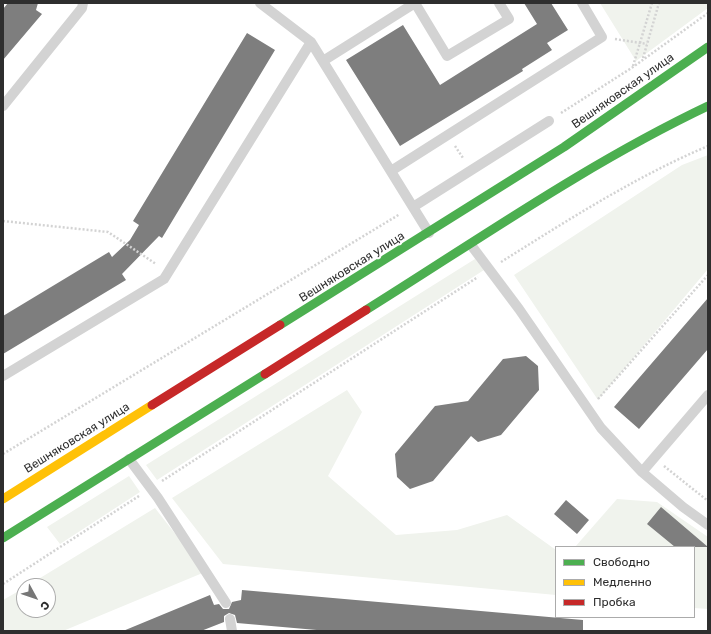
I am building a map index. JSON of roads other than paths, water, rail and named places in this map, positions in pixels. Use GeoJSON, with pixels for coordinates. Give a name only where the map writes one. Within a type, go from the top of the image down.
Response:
{"type":"FeatureCollection","features":[{"type":"Feature","properties":{"kind":"main road","name":"Вешняковская улица"},"geometry":{"type":"LineString","coordinates":[[3,499],[429,233],[586,132],[708,47]]}},
{"type":"Feature","properties":{"kind":"main road"},"geometry":{"type":"LineString","coordinates":[[3,538],[627,148],[708,106]]}},
{"type":"Feature","properties":{"kind":"lane"},"geometry":{"type":"LineString","coordinates":[[3,106],[82,8],[83,3]]}},
{"type":"Feature","properties":{"kind":"lane"},"geometry":{"type":"LineString","coordinates":[[260,3],[311,42],[429,233]]}},
{"type":"Feature","properties":{"kind":"lane"},"geometry":{"type":"LineString","coordinates":[[323,61],[415,4],[447,56],[509,19],[499,3]]}},
{"type":"Feature","properties":{"kind":"lane"},"geometry":{"type":"LineString","coordinates":[[391,171],[602,37],[582,3]]}},
{"type":"Feature","properties":{"kind":"lane"},"geometry":{"type":"LineString","coordinates":[[3,376],[164,279],[311,42]]}},
{"type":"Feature","properties":{"kind":"lane"},"geometry":{"type":"LineString","coordinates":[[413,207],[549,121]]}},
{"type":"Feature","properties":{"kind":"lane"},"geometry":{"type":"LineString","coordinates":[[471,245],[490,269],[601,428],[642,472],[683,507],[708,525]]}},
{"type":"Feature","properties":{"kind":"lane"},"geometry":{"type":"LineString","coordinates":[[642,472],[708,395]]}},
{"type":"Feature","properties":{"kind":"lane"},"geometry":{"type":"LineString","coordinates":[[129,459],[151,488],[226,603]]}},
{"type":"Feature","properties":{"kind":"lane"},"geometry":{"type":"LineString","coordinates":[[230,619],[232,631]]}}]}
